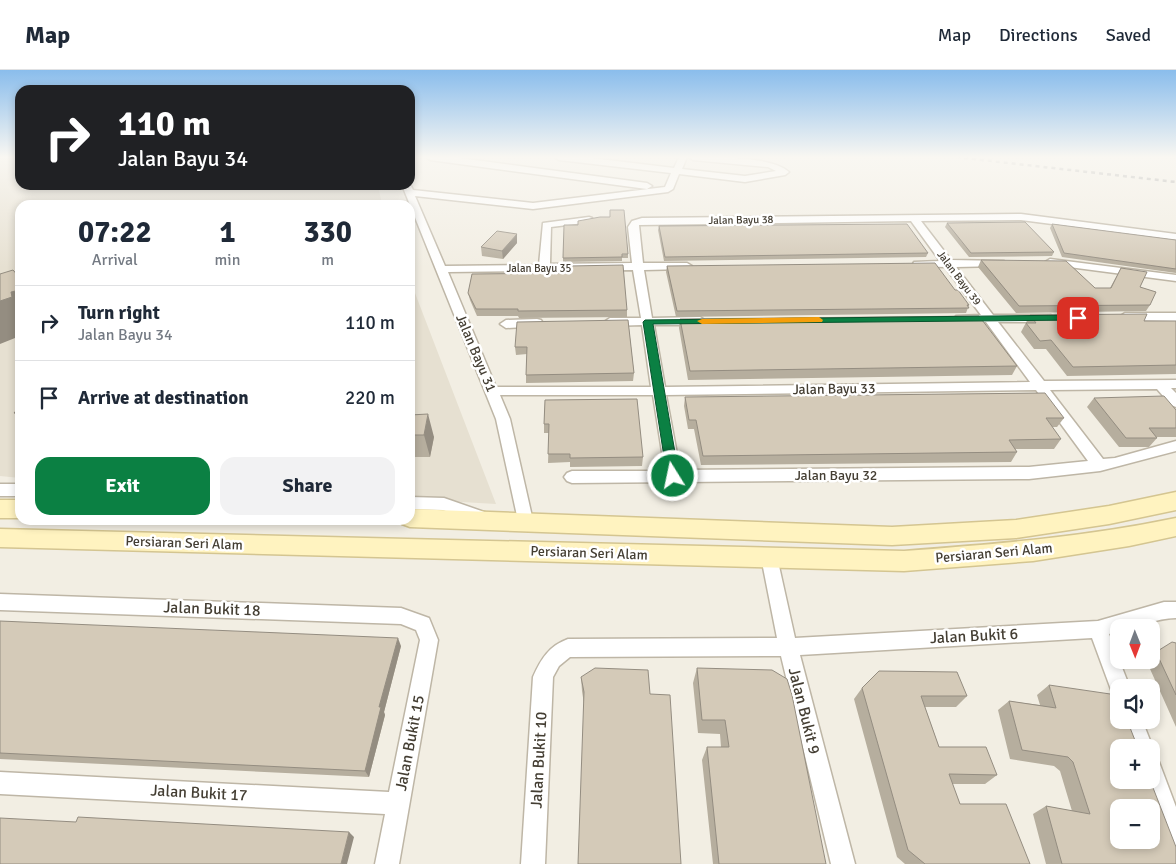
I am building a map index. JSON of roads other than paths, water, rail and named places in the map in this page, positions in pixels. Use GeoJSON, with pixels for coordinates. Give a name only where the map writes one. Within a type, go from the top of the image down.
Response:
{"type":"FeatureCollection","features":[{"type":"Feature","properties":{"kind":"main road","name":"Persiaran Seri Alam"},"geometry":{"type":"LineString","coordinates":[[415,518],[892,536],[1016,529],[1109,515],[1176,501]]}},
{"type":"Feature","properties":{"kind":"main road"},"geometry":{"type":"LineString","coordinates":[[0,509],[15,509]]}},
{"type":"Feature","properties":{"kind":"main road","name":"Persiaran Seri Alam"},"geometry":{"type":"LineString","coordinates":[[0,538],[904,561],[1033,551],[1129,537],[1176,527]]}},
{"type":"Feature","properties":{"kind":"street","name":"Jalan Bayu 31"},"geometry":{"type":"LineString","coordinates":[[450,194],[534,206],[628,194]]}},
{"type":"Feature","properties":{"kind":"street","name":"Jalan Bayu 31"},"geometry":{"type":"LineString","coordinates":[[415,207],[504,420],[525,521]]}},
{"type":"Feature","properties":{"kind":"street","name":"Jalan Bayu 38"},"geometry":{"type":"LineString","coordinates":[[638,267],[633,227],[635,223],[642,222],[1021,217],[1176,237]]}},
{"type":"Feature","properties":{"kind":"street","name":"Jalan Bayu 39"},"geometry":{"type":"LineString","coordinates":[[914,218],[1100,466]]}},
{"type":"Feature","properties":{"kind":"street"},"geometry":{"type":"LineString","coordinates":[[544,268],[546,226],[589,220]]}},
{"type":"Feature","properties":{"kind":"street"},"geometry":{"type":"LineString","coordinates":[[1036,262],[1055,261],[1176,278]]}},
{"type":"Feature","properties":{"kind":"street"},"geometry":{"type":"LineString","coordinates":[[908,264],[1016,262]]}},
{"type":"Feature","properties":{"kind":"street","name":"Jalan Bayu 35"},"geometry":{"type":"LineString","coordinates":[[441,269],[694,266]]}},
{"type":"Feature","properties":{"kind":"street"},"geometry":{"type":"LineString","coordinates":[[638,267],[673,476]]}},
{"type":"Feature","properties":{"kind":"street"},"geometry":{"type":"LineString","coordinates":[[1113,317],[1176,317]]}},
{"type":"Feature","properties":{"kind":"street"},"geometry":{"type":"LineString","coordinates":[[950,319],[1057,318]]}},
{"type":"Feature","properties":{"kind":"street"},"geometry":{"type":"LineString","coordinates":[[601,322],[716,321]]}},
{"type":"Feature","properties":{"kind":"street"},"geometry":{"type":"LineString","coordinates":[[506,324],[554,323]]}},
{"type":"Feature","properties":{"kind":"street"},"geometry":{"type":"LineString","coordinates":[[1160,384],[1176,402]]}},
{"type":"Feature","properties":{"kind":"street","name":"Jalan Bayu 33"},"geometry":{"type":"LineString","coordinates":[[492,391],[658,391],[1176,384]]}},
{"type":"Feature","properties":{"kind":"street","name":"Jalan Bayu 32"},"geometry":{"type":"LineString","coordinates":[[572,477],[1029,473],[1100,466],[1176,446]]}},
{"type":"Feature","properties":{"kind":"street"},"geometry":{"type":"LineString","coordinates":[[0,490],[15,490]]}},
{"type":"Feature","properties":{"kind":"street"},"geometry":{"type":"LineString","coordinates":[[415,503],[444,504],[492,520]]}},
{"type":"Feature","properties":{"kind":"street","name":"Jalan Bukit 9"},"geometry":{"type":"LineString","coordinates":[[769,557],[788,647],[843,864]]}},
{"type":"Feature","properties":{"kind":"street","name":"Jalan Bukit 18"},"geometry":{"type":"LineString","coordinates":[[0,602],[401,616],[423,624]]}},
{"type":"Feature","properties":{"kind":"street","name":"Jalan Bukit 6"},"geometry":{"type":"LineString","coordinates":[[553,658],[568,648],[788,647],[1098,628],[1164,610],[1176,610]]}},
{"type":"Feature","properties":{"kind":"street","name":"Jalan Bukit 15"},"geometry":{"type":"LineString","coordinates":[[387,864],[429,640],[423,624]]}},
{"type":"Feature","properties":{"kind":"street"},"geometry":{"type":"LineString","coordinates":[[1098,628],[1117,679]]}},
{"type":"Feature","properties":{"kind":"street","name":"Jalan Bukit 10"},"geometry":{"type":"LineString","coordinates":[[533,864],[543,676],[546,667],[553,658]]}},
{"type":"Feature","properties":{"kind":"street","name":"Jalan Bukit 17"},"geometry":{"type":"LineString","coordinates":[[0,783],[398,804]]}},
{"type":"Feature","properties":{"kind":"street"},"geometry":{"type":"LineString","coordinates":[[1158,789],[1176,836]]}}]}
